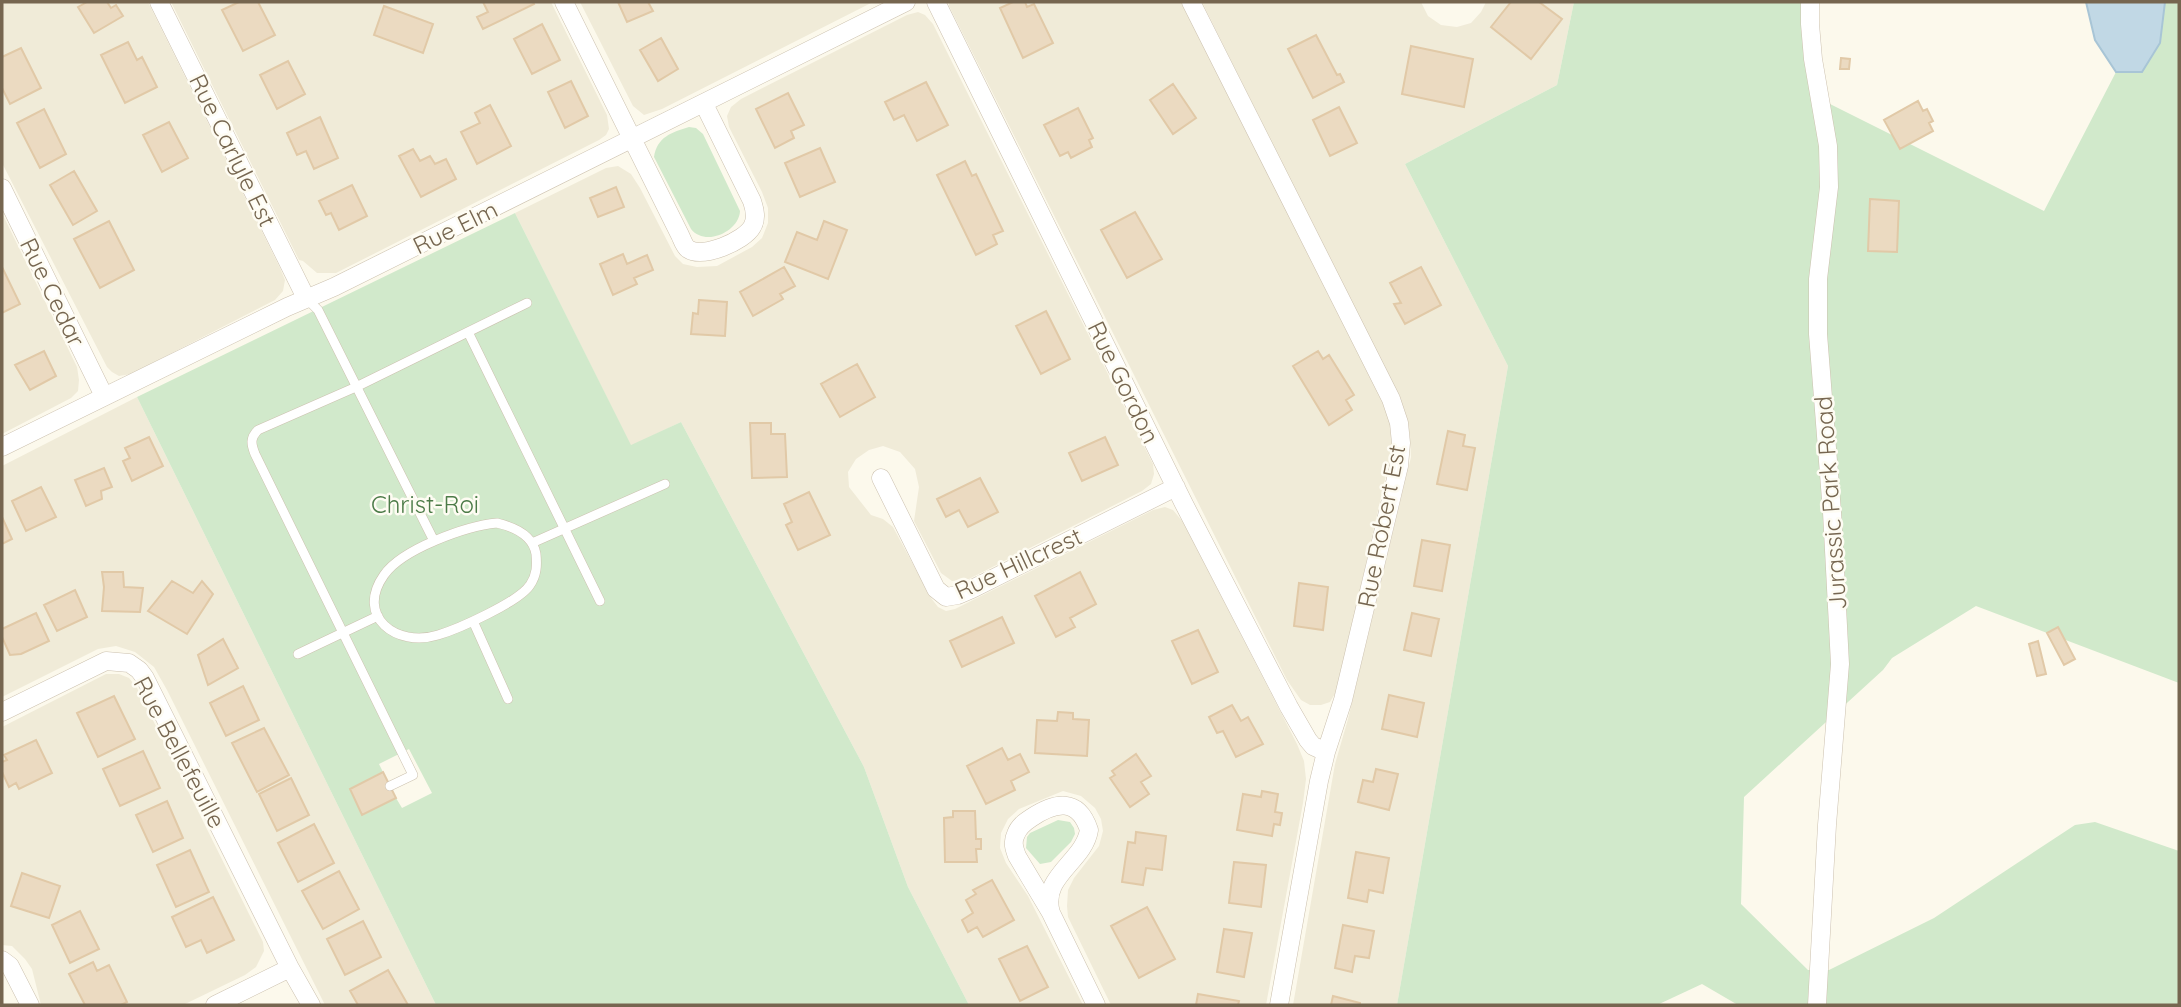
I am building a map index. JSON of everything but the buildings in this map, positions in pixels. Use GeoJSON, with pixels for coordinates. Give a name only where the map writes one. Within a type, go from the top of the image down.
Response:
{"type":"FeatureCollection","features":[{"type":"Feature","properties":{"kind":"street","name":"Rue Carlyle Est"},"geometry":{"type":"LineString","coordinates":[[159,2],[306,298]]}},
{"type":"Feature","properties":{"kind":"street"},"geometry":{"type":"LineString","coordinates":[[565,2],[680,235],[688,249],[699,253],[742,237],[755,220],[754,207],[704,104]]}},
{"type":"Feature","properties":{"kind":"street","name":"Rue Elm"},"geometry":{"type":"LineString","coordinates":[[2,447],[306,298],[334,287],[906,2]]}},
{"type":"Feature","properties":{"kind":"street","name":"Rue Gordon"},"geometry":{"type":"LineString","coordinates":[[936,2],[1176,486],[1299,725],[1313,746],[1326,752]]}},
{"type":"Feature","properties":{"kind":"street","name":"Rue Robert Est"},"geometry":{"type":"LineString","coordinates":[[1191,2],[1385,387],[1399,422],[1401,443],[1395,483],[1343,700],[1326,752],[1279,1005]]}},
{"type":"Feature","properties":{"kind":"street","name":"Jurassic Park Road"},"geometry":{"type":"LineString","coordinates":[[1810,2],[1813,59],[1828,146],[1829,187],[1818,279],[1818,334],[1840,664],[1827,825],[1817,1005]]}},
{"type":"Feature","properties":{"kind":"street","name":"Rue Cedar"},"geometry":{"type":"LineString","coordinates":[[2,188],[104,396]]}},
{"type":"Feature","properties":{"kind":"street","name":"Rue Hillcrest"},"geometry":{"type":"LineString","coordinates":[[881,478],[936,589],[946,597],[972,589],[1176,486]]}},
{"type":"Feature","properties":{"kind":"street","name":"Rue Bellefeuille"},"geometry":{"type":"LineString","coordinates":[[2,712],[106,661],[129,663],[139,670],[152,690],[311,1005]]}},
{"type":"Feature","properties":{"kind":"street"},"geometry":{"type":"LineString","coordinates":[[1051,913],[1049,895],[1053,884],[1084,847],[1089,830],[1081,814],[1064,804],[1040,812],[1023,824],[1014,837],[1014,846],[1017,856],[1051,913],[1096,1005]]}},
{"type":"Feature","properties":{"kind":"street"},"geometry":{"type":"LineString","coordinates":[[2,960],[10,965],[30,1005]]}},
{"type":"Feature","properties":{"kind":"street"},"geometry":{"type":"LineString","coordinates":[[215,1005],[249,998],[290,968]]}},
{"type":"Feature","properties":{"kind":"lane"},"geometry":{"type":"LineString","coordinates":[[306,298],[318,310],[434,541]]}},
{"type":"Feature","properties":{"kind":"lane"},"geometry":{"type":"LineString","coordinates":[[390,786],[413,775],[251,443],[252,435],[527,303]]}},
{"type":"Feature","properties":{"kind":"lane"},"geometry":{"type":"LineString","coordinates":[[468,332],[600,601]]}},
{"type":"Feature","properties":{"kind":"lane"},"geometry":{"type":"LineString","coordinates":[[532,543],[665,484]]}},
{"type":"Feature","properties":{"kind":"lane"},"geometry":{"type":"LineString","coordinates":[[497,523],[517,530],[532,543],[536,574],[529,587],[517,598],[473,621],[424,639],[393,633],[378,616],[376,589],[381,578],[388,569],[434,541],[466,529],[497,523]]}},
{"type":"Feature","properties":{"kind":"lane"},"geometry":{"type":"LineString","coordinates":[[298,653],[378,616]]}},
{"type":"Feature","properties":{"kind":"lane"},"geometry":{"type":"LineString","coordinates":[[473,621],[508,699]]}},
{"type":"Feature","properties":{"kind":"shaded area"},"geometry":{"type":"Polygon","coordinates":[[[2,2],[148,2],[280,268],[285,280],[283,291],[275,300],[131,374],[119,376],[107,367],[2,163],[2,2]]]}},
{"type":"Feature","properties":{"kind":"shaded area"},"geometry":{"type":"Polygon","coordinates":[[[171,2],[551,2],[607,115],[609,129],[599,140],[336,273],[317,273],[299,260],[171,2]]]}},
{"type":"Feature","properties":{"kind":"shaded area"},"geometry":{"type":"Polygon","coordinates":[[[580,2],[873,2],[662,109],[644,115],[633,106],[580,2]]]}},
{"type":"Feature","properties":{"kind":"shaded area"},"geometry":{"type":"Polygon","coordinates":[[[949,2],[1181,2],[1377,385],[1391,426],[1392,449],[1340,677],[1330,702],[1310,705],[1301,700],[1287,680],[949,2]]]}},
{"type":"Feature","properties":{"kind":"shaded area"},"geometry":{"type":"Polygon","coordinates":[[[1202,2],[1421,2],[1428,16],[1441,25],[1457,27],[1471,23],[1486,2],[1574,2],[1557,85],[1405,164],[1508,366],[1397,1005],[1293,1005],[1335,764],[1411,457],[1407,421],[1397,394],[1202,2]]]}},
{"type":"Feature","properties":{"kind":"shaded area"},"geometry":{"type":"Polygon","coordinates":[[[918,12],[933,24],[1153,464],[1154,474],[1151,484],[1142,491],[969,579],[952,581],[941,573],[914,521],[919,487],[915,469],[900,452],[883,446],[869,450],[856,459],[848,472],[849,487],[871,515],[883,519],[893,527],[931,598],[938,607],[946,611],[955,609],[1153,510],[1165,507],[1173,510],[1183,522],[1304,761],[1306,779],[1303,803],[1266,1005],[1111,1005],[1068,917],[1067,906],[1068,890],[1074,878],[1099,846],[1103,831],[1101,819],[1095,808],[1081,796],[1063,791],[1019,809],[1008,819],[1001,833],[1000,848],[1006,863],[1028,896],[1083,1005],[969,1005],[908,887],[864,767],[681,422],[631,446],[515,213],[606,168],[618,166],[631,174],[640,188],[675,256],[683,264],[697,267],[717,266],[752,247],[762,238],[768,223],[768,208],[762,192],[729,127],[727,116],[731,107],[741,99],[907,15],[918,12]]]}},
{"type":"Feature","properties":{"kind":"shaded area"},"geometry":{"type":"Polygon","coordinates":[[[2,213],[77,367],[79,380],[78,391],[71,398],[2,434],[2,213]]]}},
{"type":"Feature","properties":{"kind":"shaded area"},"geometry":{"type":"Polygon","coordinates":[[[137,397],[436,1005],[325,1005],[167,690],[154,667],[135,652],[116,646],[98,649],[2,697],[2,466],[137,397]]]}},
{"type":"Feature","properties":{"kind":"shaded area"},"geometry":{"type":"Polygon","coordinates":[[[106,674],[119,674],[129,678],[137,688],[263,942],[264,951],[256,967],[183,1005],[41,1005],[32,969],[12,946],[2,945],[2,727],[106,674]]]}},
{"type":"Feature","properties":{"kind":"green space"},"geometry":{"type":"Polygon","coordinates":[[[1574,2],[1805,2],[1812,95],[2044,211],[2116,72],[2142,72],[2160,43],[2165,2],[2179,2],[2179,683],[1976,606],[1892,658],[1883,670],[1744,797],[1741,904],[1808,970],[1829,970],[1934,918],[2075,825],[2095,822],[2179,851],[2179,1005],[1738,1005],[1702,984],[1657,1005],[1397,1005],[1508,366],[1405,164],[1557,85],[1574,2]]]}},
{"type":"Feature","properties":{"kind":"green space"},"geometry":{"type":"Polygon","coordinates":[[[689,127],[696,128],[703,134],[740,211],[738,219],[728,231],[712,237],[704,237],[691,229],[654,157],[662,140],[671,133],[689,127]]]}},
{"type":"Feature","properties":{"kind":"green space","name":"Christ-Roi"},"geometry":{"type":"Polygon","coordinates":[[[515,213],[631,445],[681,422],[864,767],[908,887],[969,1005],[436,1005],[137,397],[515,213]],[[409,749],[379,764],[383,772],[350,789],[362,814],[396,798],[402,808],[432,793],[409,749]]]}},
{"type":"Feature","properties":{"kind":"green space"},"geometry":{"type":"Polygon","coordinates":[[[1058,820],[1070,822],[1075,834],[1071,842],[1051,862],[1040,864],[1026,848],[1027,837],[1058,820]]]}},
{"type":"Feature","properties":{"kind":"water"},"geometry":{"type":"Polygon","coordinates":[[[2086,2],[2165,2],[2160,43],[2142,72],[2116,72],[2095,40],[2086,2]]]}}]}
